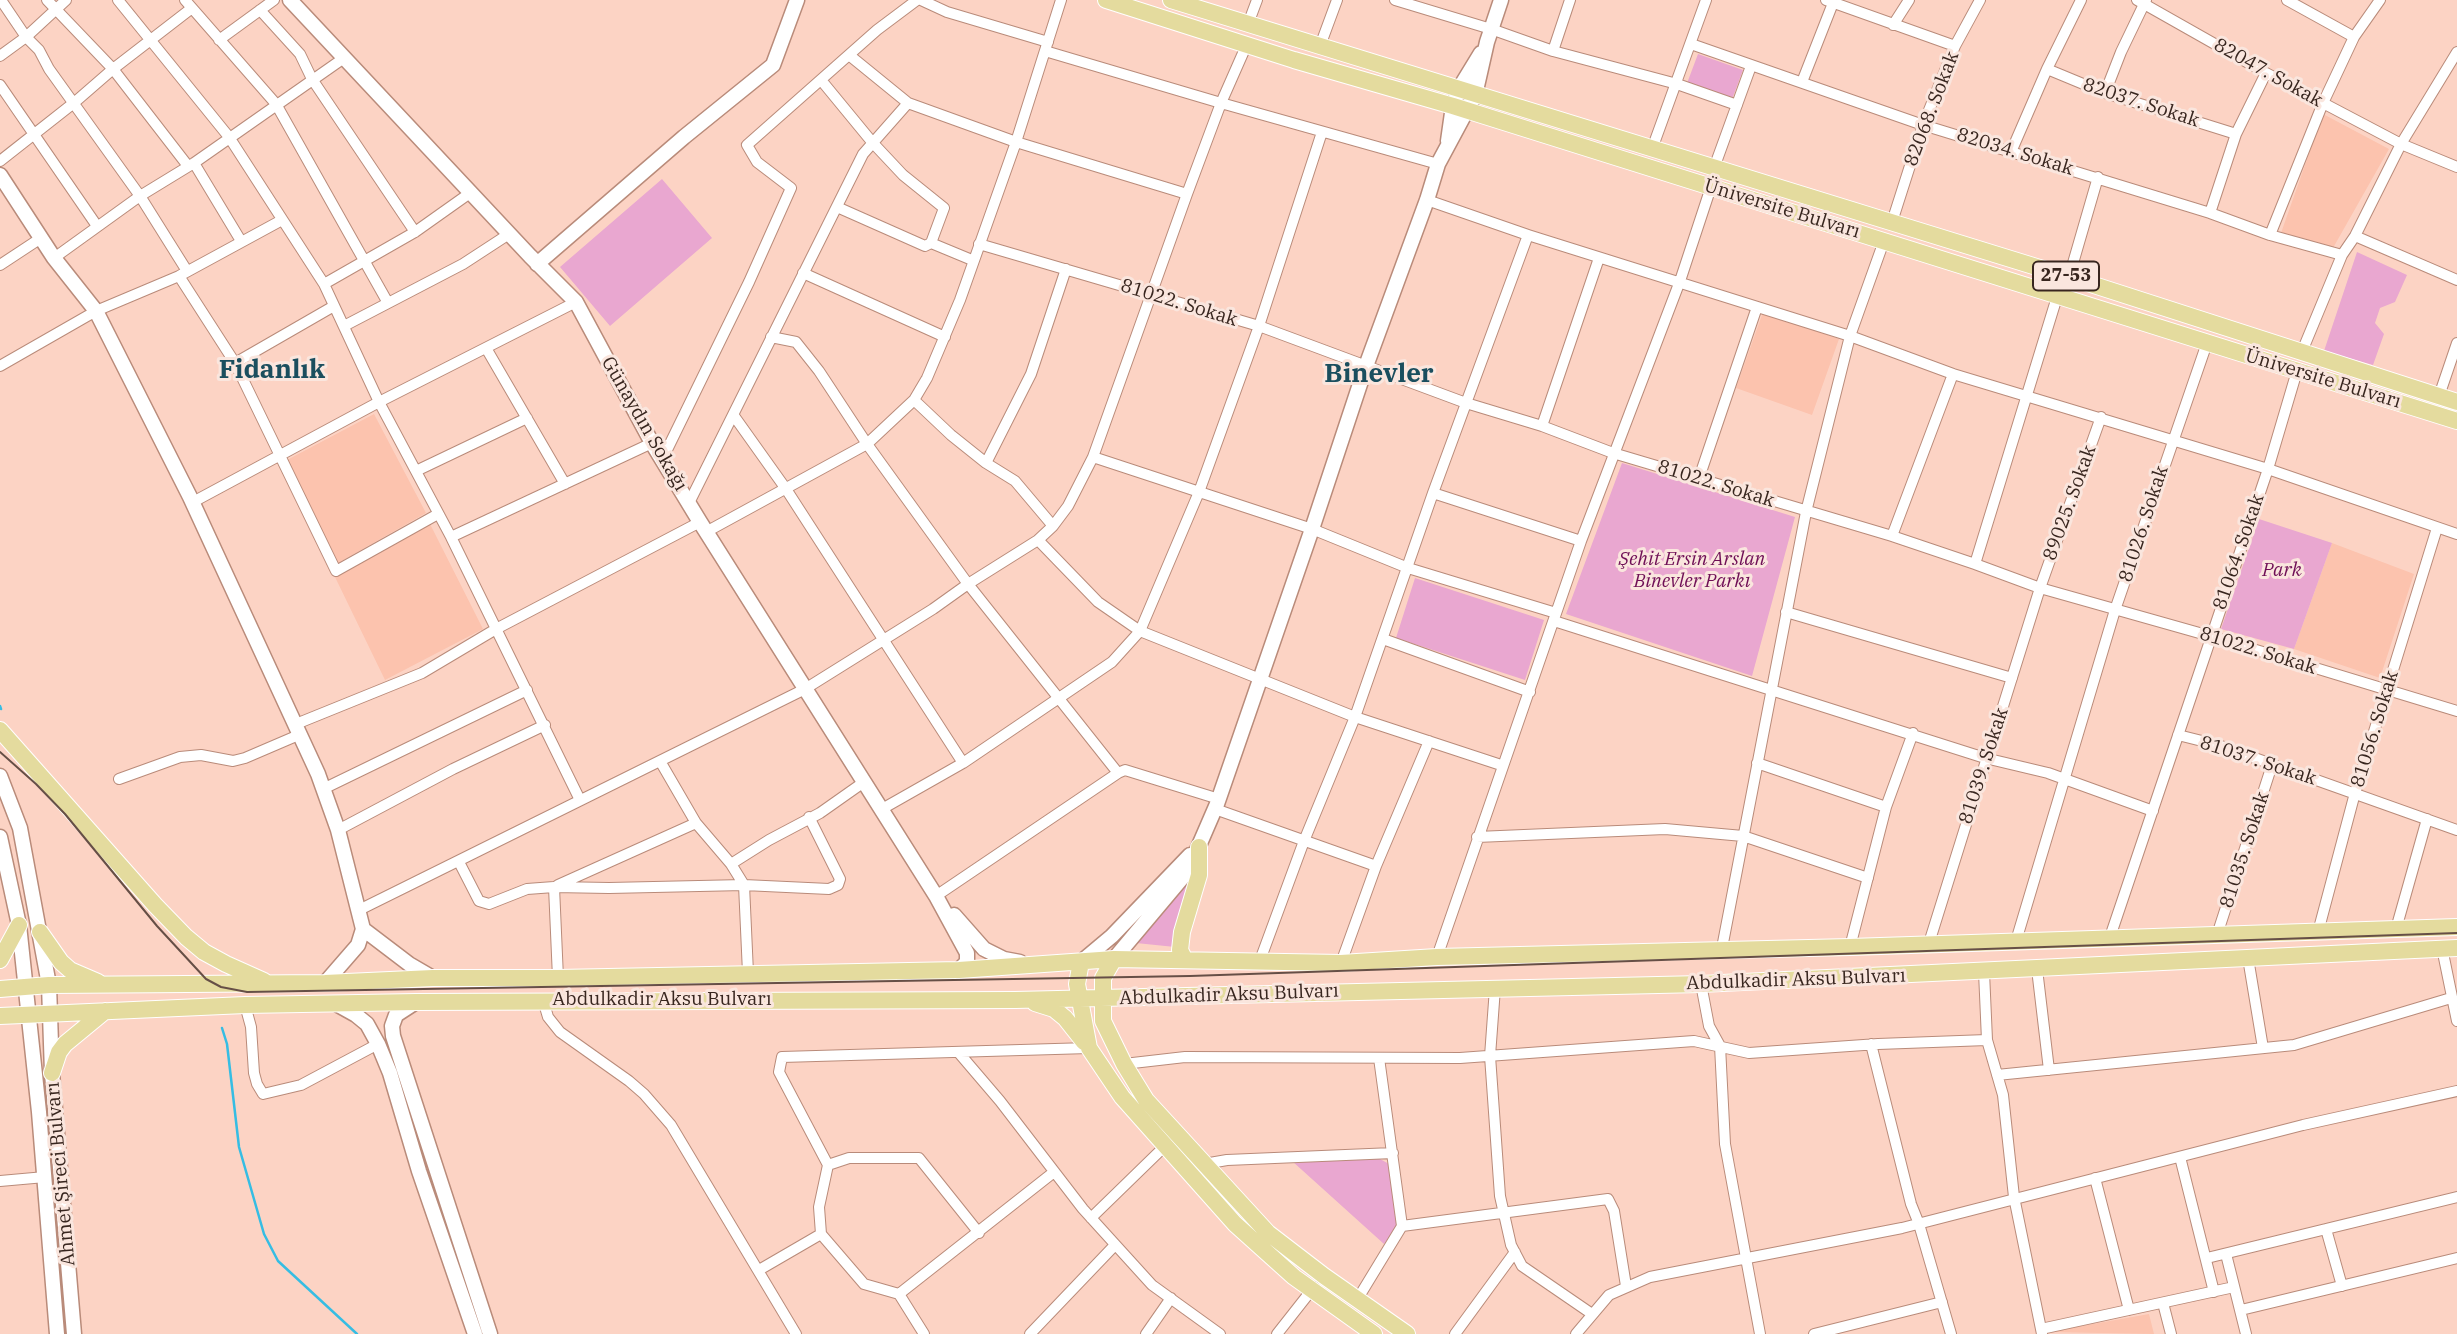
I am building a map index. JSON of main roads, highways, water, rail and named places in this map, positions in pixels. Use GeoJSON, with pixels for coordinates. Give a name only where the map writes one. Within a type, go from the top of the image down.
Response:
{"type":"FeatureCollection","features":[{"type":"Feature","properties":{"kind":"main road","name":"Üniversite Bulvarı"},"geometry":{"type":"LineString","coordinates":[[1106,0],[2457,421]]}},
{"type":"Feature","properties":{"kind":"main road","name":"Üniversite Bulvarı"},"geometry":{"type":"LineString","coordinates":[[1171,0],[1210,6],[1248,24],[2069,277],[2301,354],[2457,402]]}},
{"type":"Feature","properties":{"kind":"main road"},"geometry":{"type":"LineString","coordinates":[[0,730],[186,937],[204,952],[270,983]]}},
{"type":"Feature","properties":{"kind":"main road"},"geometry":{"type":"LineString","coordinates":[[1185,960],[1180,950],[1182,932],[1199,875],[1199,847]]}},
{"type":"Feature","properties":{"kind":"main road"},"geometry":{"type":"LineString","coordinates":[[0,960],[19,925]]}},
{"type":"Feature","properties":{"kind":"main road"},"geometry":{"type":"LineString","coordinates":[[0,989],[49,985],[326,983],[433,978],[960,970],[1114,960],[1341,962],[2457,927]]}},
{"type":"Feature","properties":{"kind":"main road"},"geometry":{"type":"LineString","coordinates":[[40,932],[61,962],[87,978],[107,985]]}},
{"type":"Feature","properties":{"kind":"main road","name":"Abdulkadir Aksu Bulvarı"},"geometry":{"type":"LineString","coordinates":[[0,1016],[245,1005],[543,1000],[1015,1000],[1702,984],[2449,948]]}},
{"type":"Feature","properties":{"kind":"main road"},"geometry":{"type":"LineString","coordinates":[[1114,960],[1103,978],[1103,1021],[1124,1064],[1146,1100],[1268,1233],[1407,1334]]}},
{"type":"Feature","properties":{"kind":"main road"},"geometry":{"type":"LineString","coordinates":[[1081,962],[1077,978],[1078,998],[1088,1048]]}},
{"type":"Feature","properties":{"kind":"main road"},"geometry":{"type":"LineString","coordinates":[[1015,1000],[1043,1005],[1054,1009],[1065,1018],[1122,1097],[1235,1224],[1294,1277],[1374,1334]]}},
{"type":"Feature","properties":{"kind":"main road"},"geometry":{"type":"LineString","coordinates":[[52,1073],[59,1052],[65,1044],[105,1011]]}},
{"type":"Feature","properties":{"kind":"waterway"},"geometry":{"type":"LineString","coordinates":[[222,1028],[227,1044],[239,1147],[264,1234],[278,1261],[357,1334]]}},
{"type":"Feature","properties":{"kind":"tram line"},"geometry":{"type":"LineString","coordinates":[[0,752],[65,814],[157,926],[206,979],[221,987],[247,992],[1190,976],[2457,933]]}},
{"type":"Feature","properties":{"kind":"district","name":"Fidanlık"},"geometry":{"type":"Point","coordinates":[272,370]}},
{"type":"Feature","properties":{"kind":"district","name":"Binevler"},"geometry":{"type":"Point","coordinates":[1379,374]}},
{"type":"Feature","properties":{"kind":"park label","name":"Şehit Ersin Arslan Binevler Parkı"},"geometry":{"type":"Point","coordinates":[1692,571]}},
{"type":"Feature","properties":{"kind":"park label","name":"Park"},"geometry":{"type":"Point","coordinates":[2282,571]}}]}
